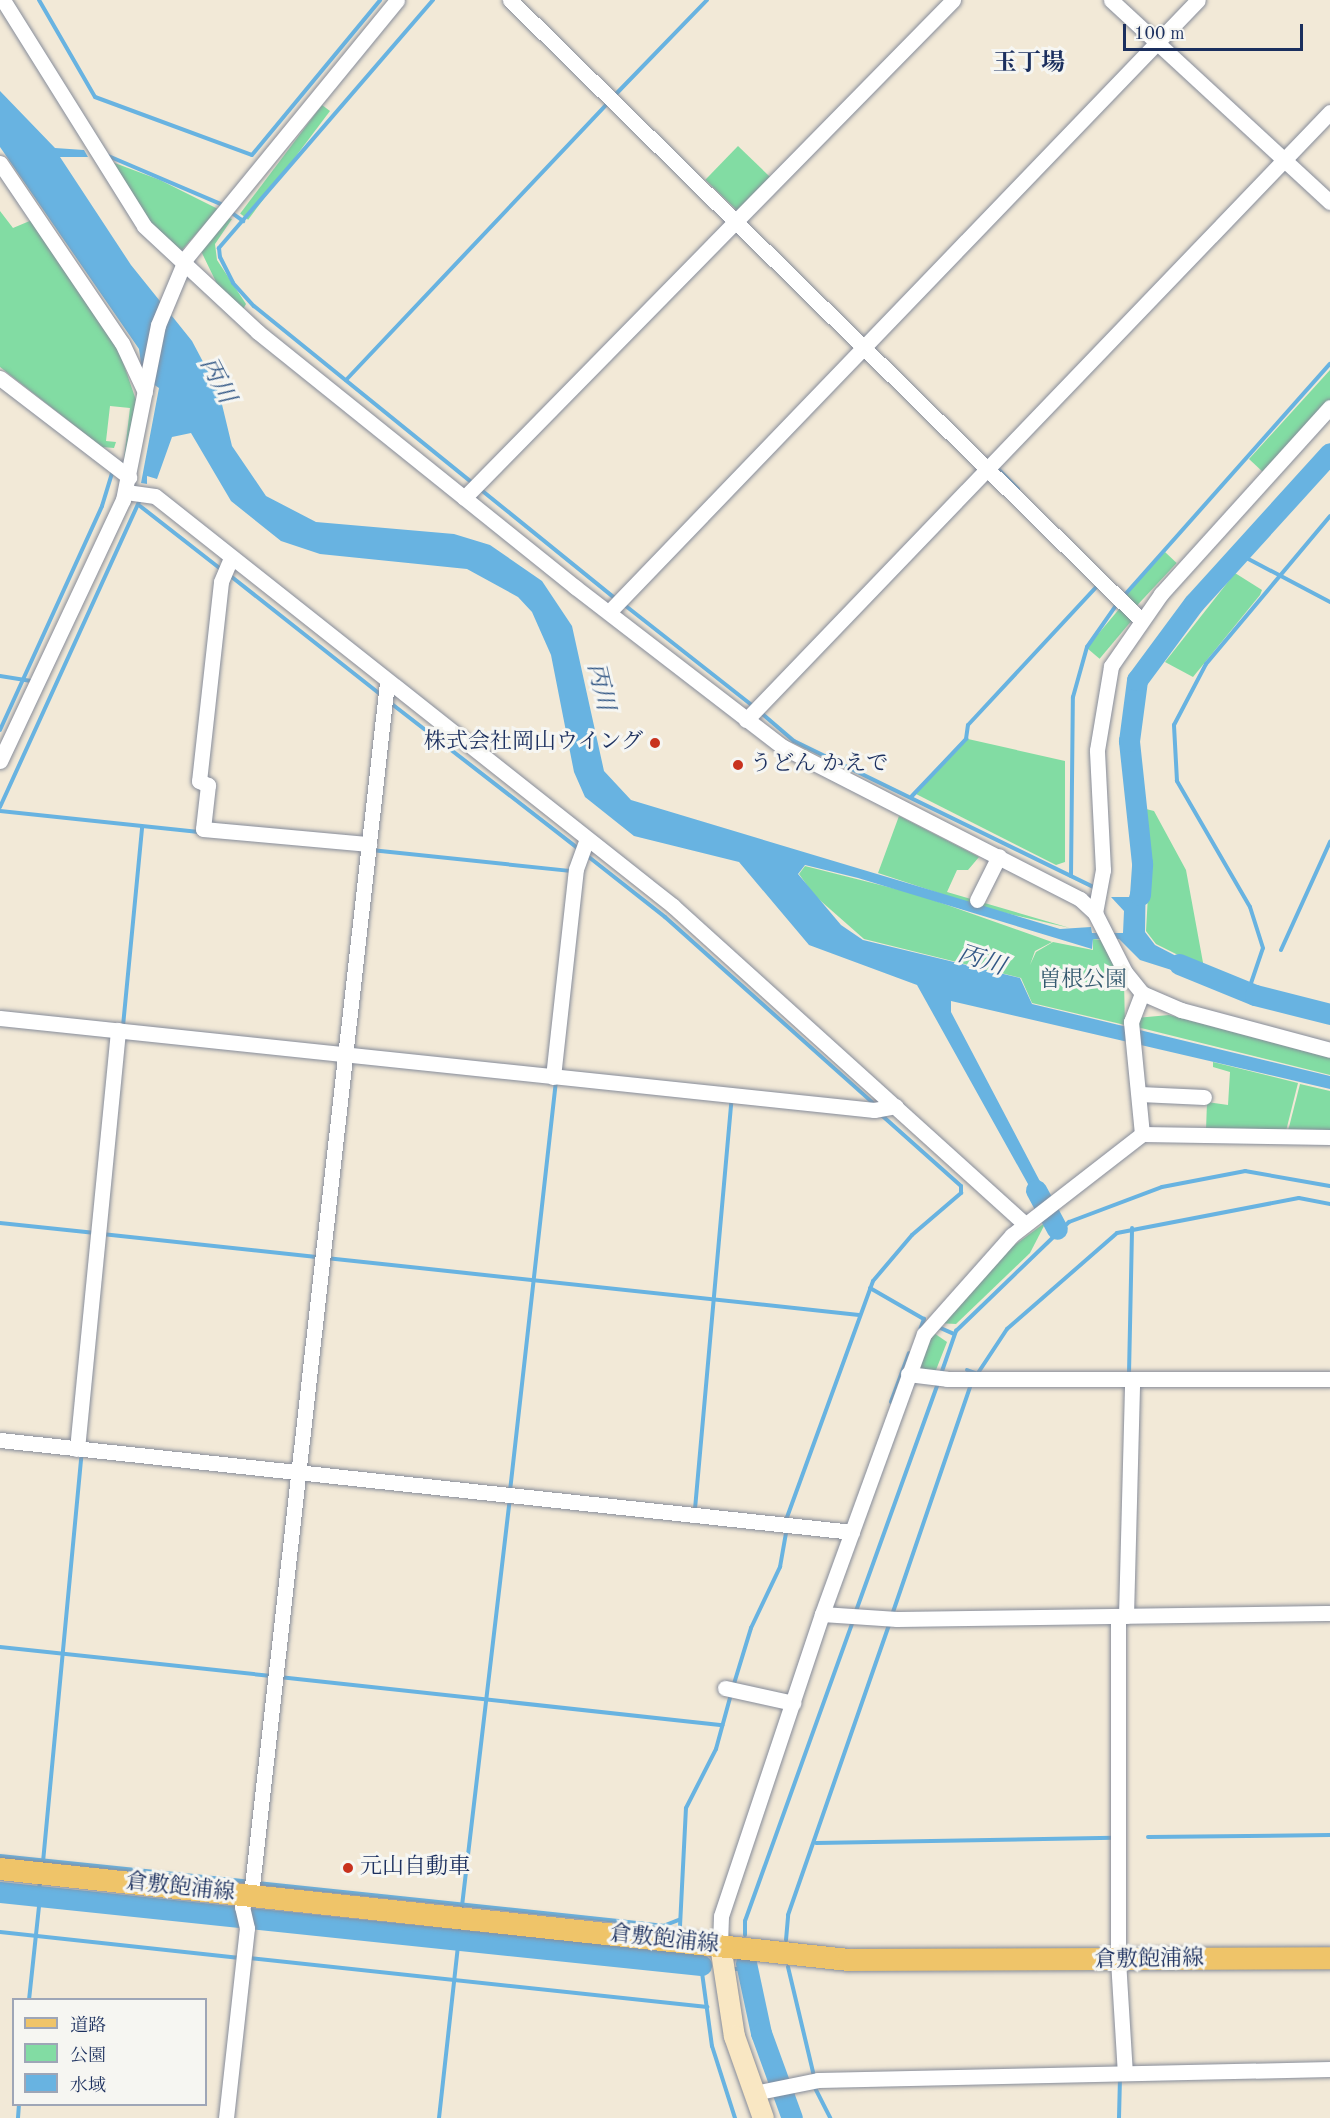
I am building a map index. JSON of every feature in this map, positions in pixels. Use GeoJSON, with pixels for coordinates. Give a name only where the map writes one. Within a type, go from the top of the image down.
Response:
{"type":"FeatureCollection","features":[{"type":"Feature","properties":{"kind":"main road","name":"倉敷飽浦線"},"geometry":{"type":"LineString","coordinates":[[0,1869],[248,1899],[891,1962],[1330,1958]]}},
{"type":"Feature","properties":{"kind":"street"},"geometry":{"type":"LineString","coordinates":[[3,0],[129,208],[182,268],[471,490],[753,712],[792,753],[1072,894],[1099,919],[1142,993],[1182,1010],[1330,1050]]}},
{"type":"Feature","properties":{"kind":"street"},"geometry":{"type":"LineString","coordinates":[[0,761],[135,489],[146,387],[158,324],[182,268],[397,0]]}},
{"type":"Feature","properties":{"kind":"street"},"geometry":{"type":"LineString","coordinates":[[510,0],[739,221],[1142,620]]}},
{"type":"Feature","properties":{"kind":"street"},"geometry":{"type":"LineString","coordinates":[[471,490],[739,221],[953,0]]}},
{"type":"Feature","properties":{"kind":"street"},"geometry":{"type":"LineString","coordinates":[[1111,0],[1286,157],[1330,202]]}},
{"type":"Feature","properties":{"kind":"street"},"geometry":{"type":"LineString","coordinates":[[615,605],[1198,0]]}},
{"type":"Feature","properties":{"kind":"street"},"geometry":{"type":"LineString","coordinates":[[753,712],[1330,111]]}},
{"type":"Feature","properties":{"kind":"street"},"geometry":{"type":"LineString","coordinates":[[0,163],[123,343],[146,387]]}},
{"type":"Feature","properties":{"kind":"street"},"geometry":{"type":"LineString","coordinates":[[0,378],[113,467],[135,489],[226,567],[386,694],[581,857],[673,906],[884,1109],[1025,1224]]}},
{"type":"Feature","properties":{"kind":"street"},"geometry":{"type":"LineString","coordinates":[[1099,919],[1103,886],[1097,750],[1103,698],[1111,666],[1142,620],[1330,407]]}},
{"type":"Feature","properties":{"kind":"street"},"geometry":{"type":"LineString","coordinates":[[226,567],[204,783],[203,829],[368,848]]}},
{"type":"Feature","properties":{"kind":"street"},"geometry":{"type":"LineString","coordinates":[[225,2118],[274,1677],[301,1471],[386,694]]}},
{"type":"Feature","properties":{"kind":"street"},"geometry":{"type":"LineString","coordinates":[[977,900],[999,856]]}},
{"type":"Feature","properties":{"kind":"street"},"geometry":{"type":"LineString","coordinates":[[554,1073],[581,857]]}},
{"type":"Feature","properties":{"kind":"street"},"geometry":{"type":"LineString","coordinates":[[1142,993],[1131,1022],[1140,1094],[1142,1134]]}},
{"type":"Feature","properties":{"kind":"street"},"geometry":{"type":"LineString","coordinates":[[0,1017],[884,1109]]}},
{"type":"Feature","properties":{"kind":"street"},"geometry":{"type":"LineString","coordinates":[[80,1447],[98,1234],[122,1030]]}},
{"type":"Feature","properties":{"kind":"street"},"geometry":{"type":"LineString","coordinates":[[1140,1094],[1204,1097]]}},
{"type":"Feature","properties":{"kind":"street"},"geometry":{"type":"LineString","coordinates":[[763,2118],[734,2036],[720,1945],[721,1916],[822,1614],[908,1374],[930,1323],[1025,1224],[1054,1204],[1142,1134],[1330,1137]]}},
{"type":"Feature","properties":{"kind":"street"},"geometry":{"type":"LineString","coordinates":[[908,1374],[940,1379],[1330,1379]]}},
{"type":"Feature","properties":{"kind":"street"},"geometry":{"type":"LineString","coordinates":[[1121,2073],[1118,1960],[1124,1615],[1132,1380]]}},
{"type":"Feature","properties":{"kind":"street"},"geometry":{"type":"LineString","coordinates":[[0,1440],[852,1532]]}},
{"type":"Feature","properties":{"kind":"street"},"geometry":{"type":"LineString","coordinates":[[822,1614],[838,1619],[897,1619],[1330,1613]]}},
{"type":"Feature","properties":{"kind":"street"},"geometry":{"type":"LineString","coordinates":[[730,1689],[793,1702]]}},
{"type":"Feature","properties":{"kind":"street"},"geometry":{"type":"LineString","coordinates":[[754,2093],[781,2086],[1121,2073],[1330,2069]]}},
{"type":"Feature","properties":{"kind":"green space"},"geometry":{"type":"Polygon","coordinates":[[[322,105],[330,111],[248,220],[240,214],[322,105]]]}},
{"type":"Feature","properties":{"kind":"green space"},"geometry":{"type":"Polygon","coordinates":[[[738,146],[773,180],[741,214],[705,180],[738,146]]]}},
{"type":"Feature","properties":{"kind":"green space"},"geometry":{"type":"Polygon","coordinates":[[[104,159],[160,180],[218,209],[181,251],[133,205],[104,159]]]}},
{"type":"Feature","properties":{"kind":"green space"},"geometry":{"type":"Polygon","coordinates":[[[0,211],[13,228],[32,220],[116,342],[136,400],[123,467],[130,408],[110,406],[106,441],[116,442],[114,448],[102,447],[0,367],[0,211]]]}},
{"type":"Feature","properties":{"kind":"green space"},"geometry":{"type":"Polygon","coordinates":[[[226,217],[232,219],[215,244],[217,260],[246,304],[242,311],[217,284],[201,251],[226,217]]]}},
{"type":"Feature","properties":{"kind":"green space"},"geometry":{"type":"Polygon","coordinates":[[[1330,370],[1330,401],[1264,473],[1249,459],[1330,370]]]}},
{"type":"Feature","properties":{"kind":"green space"},"geometry":{"type":"Polygon","coordinates":[[[1165,552],[1177,563],[1135,608],[1123,597],[1165,552]]]}},
{"type":"Feature","properties":{"kind":"green space"},"geometry":{"type":"Polygon","coordinates":[[[1235,573],[1262,590],[1260,595],[1193,677],[1165,662],[1235,573]]]}},
{"type":"Feature","properties":{"kind":"green space"},"geometry":{"type":"Polygon","coordinates":[[[1120,608],[1133,619],[1100,659],[1087,648],[1120,608]]]}},
{"type":"Feature","properties":{"kind":"green space"},"geometry":{"type":"Polygon","coordinates":[[[968,739],[1065,761],[1065,862],[1056,865],[916,794],[968,739]]]}},
{"type":"Feature","properties":{"kind":"green space"},"geometry":{"type":"Polygon","coordinates":[[[1142,808],[1154,811],[1186,870],[1204,968],[1156,944],[1146,931],[1149,877],[1142,808]]]}},
{"type":"Feature","properties":{"kind":"green space"},"geometry":{"type":"Polygon","coordinates":[[[899,816],[979,857],[968,870],[957,870],[947,892],[1070,928],[984,908],[878,873],[899,816]]]}},
{"type":"Feature","properties":{"kind":"green space","name":"曽根公園"},"geometry":{"type":"Polygon","coordinates":[[[805,866],[916,894],[1052,942],[1035,951],[1030,965],[1036,952],[1053,942],[1093,950],[1093,939],[1102,940],[1124,981],[1125,1025],[1032,1003],[1021,978],[864,939],[814,895],[799,874],[805,866]]]}},
{"type":"Feature","properties":{"kind":"green space"},"geometry":{"type":"Polygon","coordinates":[[[1169,1015],[1330,1058],[1330,1075],[1137,1027],[1136,1018],[1169,1015]]]}},
{"type":"Feature","properties":{"kind":"green space"},"geometry":{"type":"Polygon","coordinates":[[[1213,1062],[1298,1083],[1286,1131],[1206,1130],[1207,1102],[1228,1105],[1230,1072],[1213,1067],[1213,1062]]]}},
{"type":"Feature","properties":{"kind":"green space"},"geometry":{"type":"Polygon","coordinates":[[[1300,1084],[1330,1091],[1330,1130],[1288,1131],[1300,1084]]]}},
{"type":"Feature","properties":{"kind":"green space"},"geometry":{"type":"Polygon","coordinates":[[[1046,1222],[1030,1253],[956,1324],[938,1323],[1001,1255],[1046,1222]]]}},
{"type":"Feature","properties":{"kind":"green space"},"geometry":{"type":"Polygon","coordinates":[[[931,1331],[947,1342],[934,1375],[915,1371],[931,1331]]]}},
{"type":"Feature","properties":{"kind":"water"},"geometry":{"type":"Polygon","coordinates":[[[0,91],[55,148],[84,150],[88,157],[60,157],[131,265],[192,341],[219,392],[232,446],[266,496],[316,522],[454,534],[490,545],[542,581],[572,626],[604,771],[631,800],[1060,929],[1091,927],[1092,933],[1123,933],[1124,911],[1111,897],[1129,897],[1138,867],[1146,867],[1145,932],[1155,945],[1205,971],[1203,980],[1140,960],[1119,939],[1093,939],[1092,949],[858,878],[805,865],[798,874],[841,925],[863,940],[1020,978],[1032,1004],[1330,1076],[1330,1089],[951,1001],[951,1012],[1044,1189],[1046,1199],[1038,1202],[917,985],[809,945],[739,862],[634,836],[585,797],[574,772],[551,655],[532,612],[518,597],[467,569],[320,554],[281,541],[231,501],[191,433],[172,437],[157,479],[147,476],[147,484],[141,483],[159,388],[143,377],[139,349],[0,147],[0,91]]]}},
{"type":"Feature","properties":{"kind":"waterway"},"geometry":{"type":"LineString","coordinates":[[39,0],[95,97],[252,155],[380,0]]}},
{"type":"Feature","properties":{"kind":"waterway"},"geometry":{"type":"LineString","coordinates":[[433,0],[219,248],[220,257],[233,283],[254,306],[474,484]]}},
{"type":"Feature","properties":{"kind":"waterway"},"geometry":{"type":"LineString","coordinates":[[615,95],[707,0]]}},
{"type":"Feature","properties":{"kind":"waterway"},"geometry":{"type":"LineString","coordinates":[[346,380],[608,103]]}},
{"type":"Feature","properties":{"kind":"waterway"},"geometry":{"type":"LineString","coordinates":[[106,155],[221,204]]}},
{"type":"Feature","properties":{"kind":"waterway"},"geometry":{"type":"LineString","coordinates":[[232,213],[243,221]]}},
{"type":"Feature","properties":{"kind":"waterway"},"geometry":{"type":"LineString","coordinates":[[1122,598],[1330,364]]}},
{"type":"Feature","properties":{"kind":"waterway"},"geometry":{"type":"LineString","coordinates":[[1140,895],[1142,863],[1129,741],[1137,680],[1194,603],[1330,453]]}},
{"type":"Feature","properties":{"kind":"waterway"},"geometry":{"type":"LineString","coordinates":[[996,467],[1018,489]]}},
{"type":"Feature","properties":{"kind":"waterway"},"geometry":{"type":"LineString","coordinates":[[0,730],[102,506],[113,469]]}},
{"type":"Feature","properties":{"kind":"waterway"},"geometry":{"type":"LineString","coordinates":[[480,489],[616,599]]}},
{"type":"Feature","properties":{"kind":"waterway"},"geometry":{"type":"LineString","coordinates":[[0,807],[141,497]]}},
{"type":"Feature","properties":{"kind":"waterway"},"geometry":{"type":"LineString","coordinates":[[140,506],[222,570]]}},
{"type":"Feature","properties":{"kind":"waterway"},"geometry":{"type":"LineString","coordinates":[[1248,992],[1263,948],[1250,907],[1177,781],[1174,725],[1206,664],[1330,516]]}},
{"type":"Feature","properties":{"kind":"waterway"},"geometry":{"type":"LineString","coordinates":[[1239,554],[1330,602]]}},
{"type":"Feature","properties":{"kind":"waterway"},"geometry":{"type":"LineString","coordinates":[[228,574],[380,694]]}},
{"type":"Feature","properties":{"kind":"waterway"},"geometry":{"type":"LineString","coordinates":[[912,796],[966,739],[968,725],[1099,584]]}},
{"type":"Feature","properties":{"kind":"waterway"},"geometry":{"type":"LineString","coordinates":[[622,603],[753,706]]}},
{"type":"Feature","properties":{"kind":"waterway"},"geometry":{"type":"LineString","coordinates":[[1071,876],[1073,697],[1087,647],[1117,604]]}},
{"type":"Feature","properties":{"kind":"waterway"},"geometry":{"type":"LineString","coordinates":[[0,676],[30,681]]}},
{"type":"Feature","properties":{"kind":"waterway"},"geometry":{"type":"LineString","coordinates":[[388,701],[579,849]]}},
{"type":"Feature","properties":{"kind":"waterway"},"geometry":{"type":"LineString","coordinates":[[759,711],[794,741],[1094,887]]}},
{"type":"Feature","properties":{"kind":"waterway"},"geometry":{"type":"LineString","coordinates":[[0,811],[199,832]]}},
{"type":"Feature","properties":{"kind":"waterway"},"geometry":{"type":"LineString","coordinates":[[123,1026],[142,827]]}},
{"type":"Feature","properties":{"kind":"waterway"},"geometry":{"type":"LineString","coordinates":[[1281,950],[1330,842]]}},
{"type":"Feature","properties":{"kind":"waterway"},"geometry":{"type":"LineString","coordinates":[[371,850],[572,871]]}},
{"type":"Feature","properties":{"kind":"waterway"},"geometry":{"type":"LineString","coordinates":[[585,854],[665,917],[874,1104]]}},
{"type":"Feature","properties":{"kind":"waterway"},"geometry":{"type":"LineString","coordinates":[[1179,964],[1255,995],[1330,1014]]}},
{"type":"Feature","properties":{"kind":"waterway"},"geometry":{"type":"LineString","coordinates":[[510,1491],[556,1082]]}},
{"type":"Feature","properties":{"kind":"waterway"},"geometry":{"type":"LineString","coordinates":[[695,1509],[732,1098]]}},
{"type":"Feature","properties":{"kind":"waterway"},"geometry":{"type":"LineString","coordinates":[[786,1520],[873,1281],[912,1235],[961,1193],[961,1186],[879,1113]]}},
{"type":"Feature","properties":{"kind":"waterway"},"geometry":{"type":"LineString","coordinates":[[941,1374],[956,1331],[1069,1222],[1162,1187],[1245,1171],[1330,1186]]}},
{"type":"Feature","properties":{"kind":"waterway"},"geometry":{"type":"LineString","coordinates":[[1036,1190],[1057,1229]]}},
{"type":"Feature","properties":{"kind":"waterway"},"geometry":{"type":"LineString","coordinates":[[978,1373],[1007,1329],[1117,1233],[1299,1198],[1330,1204]]}},
{"type":"Feature","properties":{"kind":"waterway"},"geometry":{"type":"LineString","coordinates":[[0,1223],[95,1233]]}},
{"type":"Feature","properties":{"kind":"waterway"},"geometry":{"type":"LineString","coordinates":[[1129,1374],[1132,1228]]}},
{"type":"Feature","properties":{"kind":"waterway"},"geometry":{"type":"LineString","coordinates":[[102,1234],[319,1257]]}},
{"type":"Feature","properties":{"kind":"waterway"},"geometry":{"type":"LineString","coordinates":[[326,1258],[859,1315]]}},
{"type":"Feature","properties":{"kind":"waterway"},"geometry":{"type":"LineString","coordinates":[[870,1288],[924,1319]]}},
{"type":"Feature","properties":{"kind":"waterway"},"geometry":{"type":"LineString","coordinates":[[920,1330],[924,1319]]}},
{"type":"Feature","properties":{"kind":"waterway"},"geometry":{"type":"LineString","coordinates":[[936,1326],[954,1334]]}},
{"type":"Feature","properties":{"kind":"waterway"},"geometry":{"type":"LineString","coordinates":[[891,1402],[909,1353]]}},
{"type":"Feature","properties":{"kind":"waterway"},"geometry":{"type":"LineString","coordinates":[[967,1370],[975,1373]]}},
{"type":"Feature","properties":{"kind":"waterway"},"geometry":{"type":"LineString","coordinates":[[856,1611],[939,1381]]}},
{"type":"Feature","properties":{"kind":"waterway"},"geometry":{"type":"LineString","coordinates":[[892,1615],[971,1384]]}},
{"type":"Feature","properties":{"kind":"waterway"},"geometry":{"type":"LineString","coordinates":[[43,1862],[82,1452]]}},
{"type":"Feature","properties":{"kind":"waterway"},"geometry":{"type":"LineString","coordinates":[[462,1906],[510,1499]]}},
{"type":"Feature","properties":{"kind":"waterway"},"geometry":{"type":"LineString","coordinates":[[733,1687],[751,1628],[780,1567],[787,1528]]}},
{"type":"Feature","properties":{"kind":"waterway"},"geometry":{"type":"LineString","coordinates":[[745,1935],[745,1921],[853,1621]]}},
{"type":"Feature","properties":{"kind":"waterway"},"geometry":{"type":"LineString","coordinates":[[786,1940],[788,1915],[890,1622]]}},
{"type":"Feature","properties":{"kind":"waterway"},"geometry":{"type":"LineString","coordinates":[[0,1647],[271,1676]]}},
{"type":"Feature","properties":{"kind":"waterway"},"geometry":{"type":"LineString","coordinates":[[279,1677],[722,1725]]}},
{"type":"Feature","properties":{"kind":"waterway"},"geometry":{"type":"LineString","coordinates":[[680,1926],[686,1808],[716,1749],[731,1694]]}},
{"type":"Feature","properties":{"kind":"waterway"},"geometry":{"type":"LineString","coordinates":[[1148,1837],[1330,1835]]}},
{"type":"Feature","properties":{"kind":"waterway"},"geometry":{"type":"LineString","coordinates":[[816,1843],[1114,1838]]}},
{"type":"Feature","properties":{"kind":"waterway"},"geometry":{"type":"LineString","coordinates":[[0,1856],[250,1882]]}},
{"type":"Feature","properties":{"kind":"waterway"},"geometry":{"type":"LineString","coordinates":[[38,1896],[40,1882]]}},
{"type":"Feature","properties":{"kind":"waterway"},"geometry":{"type":"LineString","coordinates":[[257,1883],[663,1926],[679,1920]]}},
{"type":"Feature","properties":{"kind":"waterway"},"geometry":{"type":"LineString","coordinates":[[0,1892],[701,1965]]}},
{"type":"Feature","properties":{"kind":"waterway"},"geometry":{"type":"LineString","coordinates":[[29,1998],[40,1897]]}},
{"type":"Feature","properties":{"kind":"waterway"},"geometry":{"type":"LineString","coordinates":[[439,2118],[460,1929]]}},
{"type":"Feature","properties":{"kind":"waterway"},"geometry":{"type":"LineString","coordinates":[[0,1932],[238,1958]]}},
{"type":"Feature","properties":{"kind":"waterway"},"geometry":{"type":"LineString","coordinates":[[685,1951],[685,1962]]}},
{"type":"Feature","properties":{"kind":"waterway"},"geometry":{"type":"LineString","coordinates":[[249,1958],[707,2007]]}},
{"type":"Feature","properties":{"kind":"waterway"},"geometry":{"type":"LineString","coordinates":[[746,1963],[761,2033],[792,2118]]}},
{"type":"Feature","properties":{"kind":"waterway"},"geometry":{"type":"LineString","coordinates":[[701,1965],[712,2046],[735,2118]]}},
{"type":"Feature","properties":{"kind":"waterway"},"geometry":{"type":"LineString","coordinates":[[788,1967],[814,2076]]}},
{"type":"Feature","properties":{"kind":"waterway"},"geometry":{"type":"LineString","coordinates":[[731,1969],[747,1969]]}},
{"type":"Feature","properties":{"kind":"waterway"},"geometry":{"type":"LineString","coordinates":[[1119,2118],[1120,2078]]}},
{"type":"Feature","properties":{"kind":"waterway"},"geometry":{"type":"LineString","coordinates":[[813,2084],[830,2118]]}},
{"type":"Feature","properties":{"kind":"waterway"},"geometry":{"type":"LineString","coordinates":[[18,2118],[19,2106]]}},
{"type":"Feature","properties":{"kind":"place","name":"株式会社岡山ウイング"},"geometry":{"type":"Point","coordinates":[655,743]}},
{"type":"Feature","properties":{"kind":"place","name":"うどん かえで"},"geometry":{"type":"Point","coordinates":[738,765]}},
{"type":"Feature","properties":{"kind":"place","name":"元山自動車"},"geometry":{"type":"Point","coordinates":[348,1868]}},
{"type":"Feature","properties":{"kind":"district","name":"玉丁場"},"geometry":{"type":"Point","coordinates":[1029,65]}},
{"type":"Feature","properties":{"kind":"water label","name":"丙川"},"geometry":{"type":"Point","coordinates":[216,381]}},
{"type":"Feature","properties":{"kind":"water label","name":"丙川"},"geometry":{"type":"Point","coordinates":[599,687]}},
{"type":"Feature","properties":{"kind":"water label","name":"丙川"},"geometry":{"type":"Point","coordinates":[981,962]}}]}
